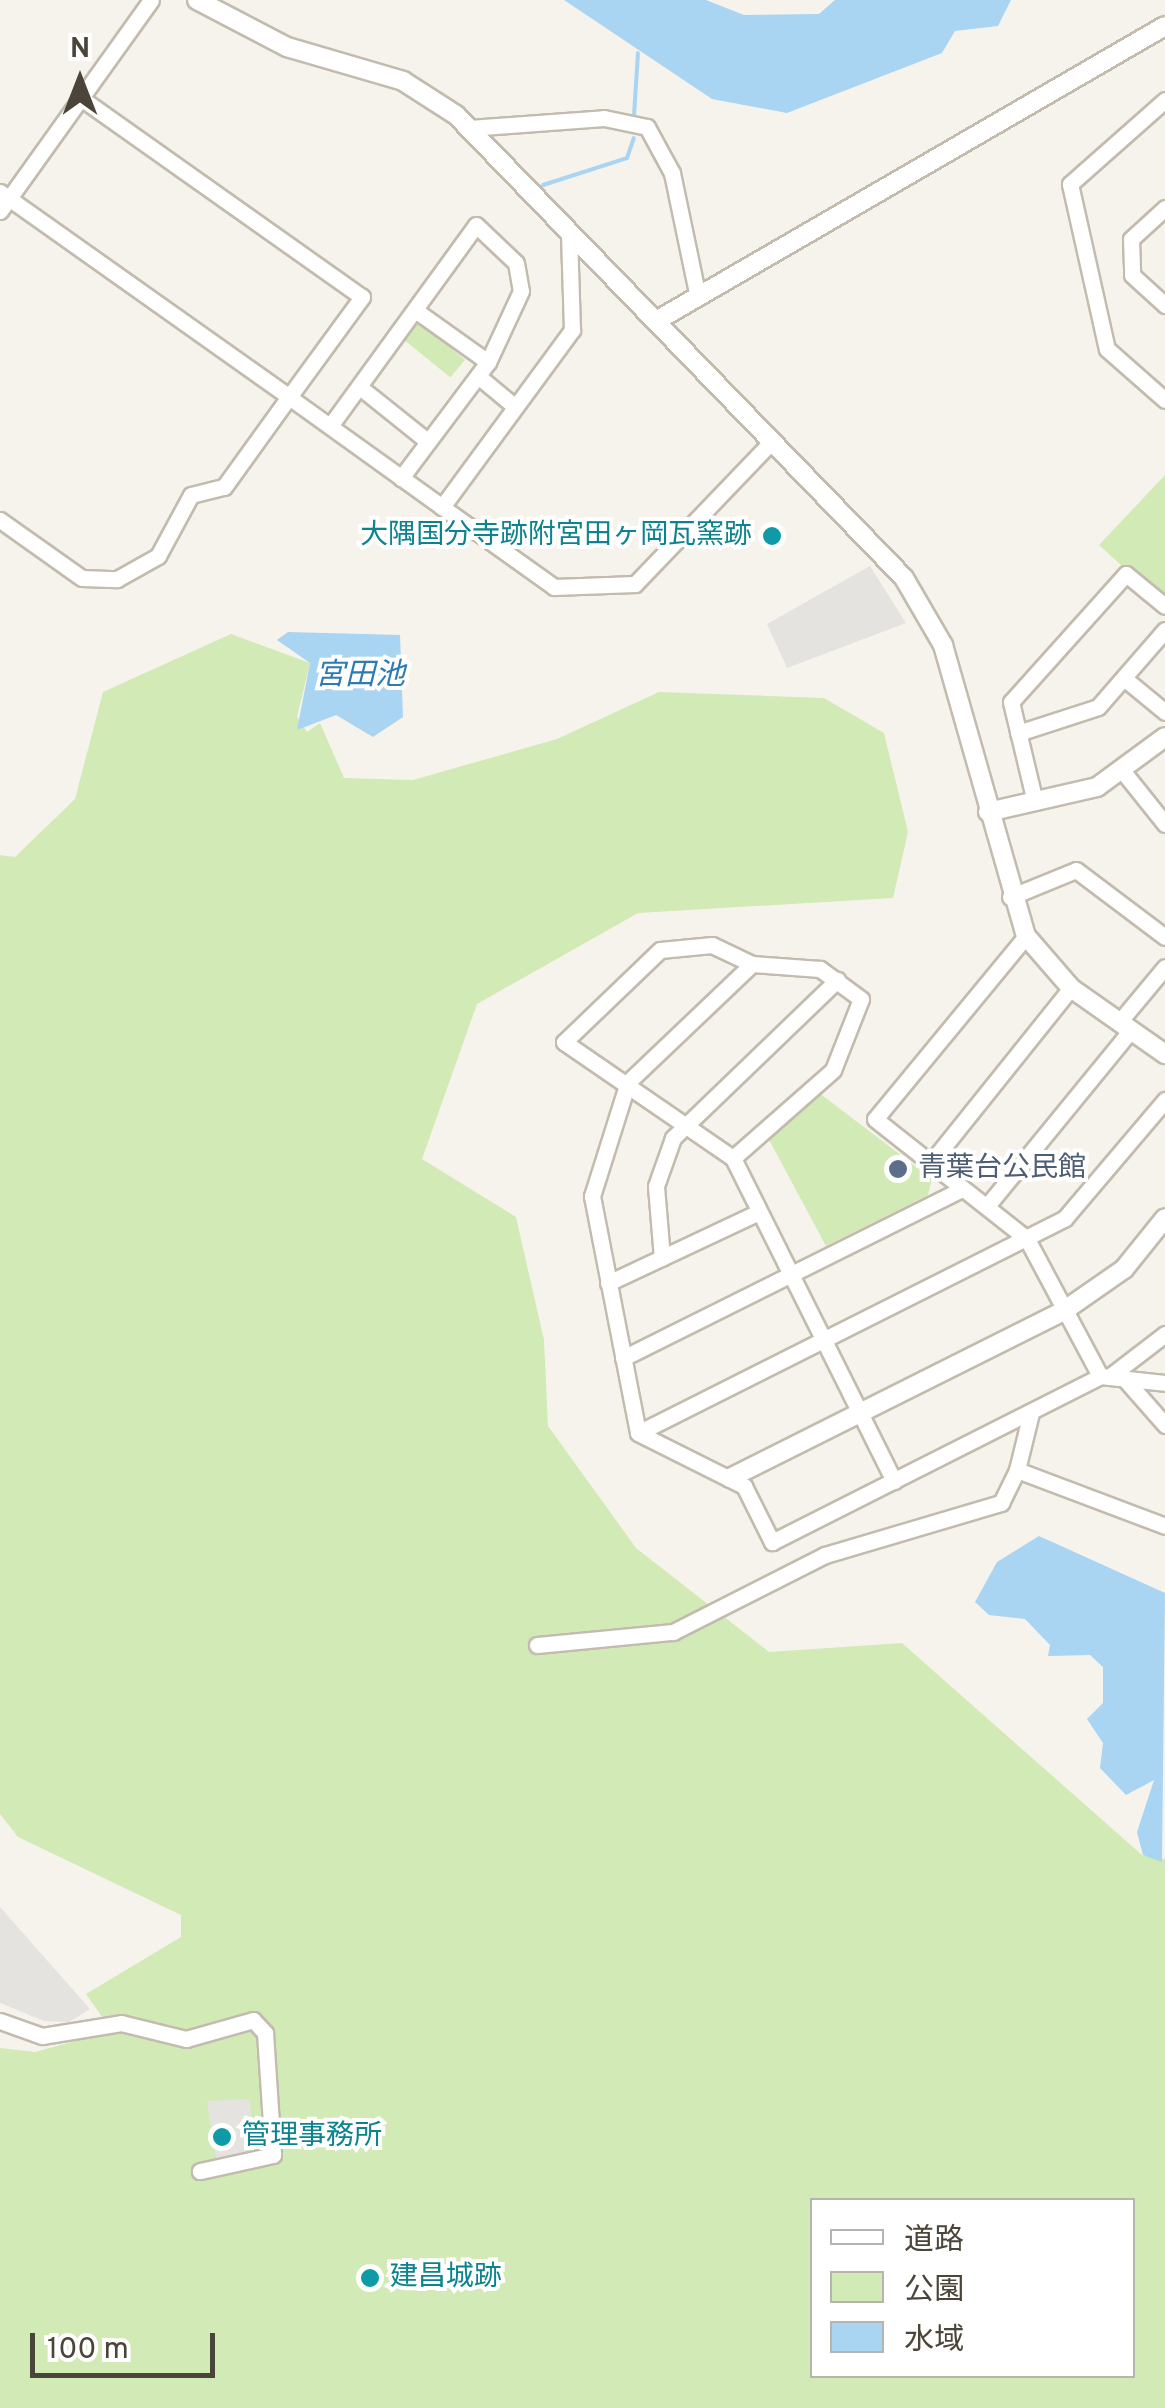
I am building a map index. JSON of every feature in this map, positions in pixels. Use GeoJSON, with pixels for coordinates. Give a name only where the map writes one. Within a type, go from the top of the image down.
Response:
{"type":"FeatureCollection","features":[{"type":"Feature","properties":{"kind":"street"},"geometry":{"type":"LineString","coordinates":[[151,0],[82,100],[3,201],[289,397],[554,586],[635,584],[771,442]]}},
{"type":"Feature","properties":{"kind":"street"},"geometry":{"type":"LineString","coordinates":[[197,0],[287,47],[403,80],[468,128],[931,613],[1010,898],[1026,936],[1071,988],[1165,1054]]}},
{"type":"Feature","properties":{"kind":"street"},"geometry":{"type":"LineString","coordinates":[[656,321],[1165,26]]}},
{"type":"Feature","properties":{"kind":"street"},"geometry":{"type":"LineString","coordinates":[[0,520],[82,578],[117,579],[158,556],[191,495],[224,487],[362,297],[82,100]]}},
{"type":"Feature","properties":{"kind":"street"},"geometry":{"type":"LineString","coordinates":[[1165,100],[1070,184],[1107,349],[1165,400]]}},
{"type":"Feature","properties":{"kind":"street"},"geometry":{"type":"LineString","coordinates":[[468,128],[604,118],[647,127],[672,173],[698,297]]}},
{"type":"Feature","properties":{"kind":"street"},"geometry":{"type":"LineString","coordinates":[[1165,208],[1131,239],[1132,275],[1165,304]]}},
{"type":"Feature","properties":{"kind":"street"},"geometry":{"type":"LineString","coordinates":[[330,426],[476,226],[516,263],[521,291],[483,369],[401,478]]}},
{"type":"Feature","properties":{"kind":"street"},"geometry":{"type":"LineString","coordinates":[[442,507],[572,330],[569,232]]}},
{"type":"Feature","properties":{"kind":"street"},"geometry":{"type":"LineString","coordinates":[[414,310],[483,369],[514,406]]}},
{"type":"Feature","properties":{"kind":"street"},"geometry":{"type":"LineString","coordinates":[[361,388],[426,440]]}},
{"type":"Feature","properties":{"kind":"street"},"geometry":{"type":"LineString","coordinates":[[1034,802],[1011,702],[1126,574],[1165,606]]}},
{"type":"Feature","properties":{"kind":"street"},"geometry":{"type":"LineString","coordinates":[[1018,733],[1070,722],[1124,679],[1165,630]]}},
{"type":"Feature","properties":{"kind":"street"},"geometry":{"type":"LineString","coordinates":[[1124,679],[1165,712]]}},
{"type":"Feature","properties":{"kind":"street"},"geometry":{"type":"LineString","coordinates":[[988,812],[1126,774],[1165,737]]}},
{"type":"Feature","properties":{"kind":"street"},"geometry":{"type":"LineString","coordinates":[[1126,774],[1165,824]]}},
{"type":"Feature","properties":{"kind":"street"},"geometry":{"type":"LineString","coordinates":[[1010,898],[1076,870],[1165,937]]}},
{"type":"Feature","properties":{"kind":"street"},"geometry":{"type":"LineString","coordinates":[[1026,936],[874,1119],[1026,1239],[1065,1310],[1110,1377],[1165,1425]]}},
{"type":"Feature","properties":{"kind":"street"},"geometry":{"type":"LineString","coordinates":[[733,1158],[834,1070],[860,1015],[861,998],[820,969],[752,964],[712,944],[660,950],[564,1042],[628,1082],[733,1158],[894,1481]]}},
{"type":"Feature","properties":{"kind":"street"},"geometry":{"type":"LineString","coordinates":[[638,1434],[592,1196],[628,1082],[752,964]]}},
{"type":"Feature","properties":{"kind":"street"},"geometry":{"type":"LineString","coordinates":[[988,1206],[1165,967]]}},
{"type":"Feature","properties":{"kind":"street"},"geometry":{"type":"LineString","coordinates":[[662,1258],[656,1186],[682,1124],[837,980]]}},
{"type":"Feature","properties":{"kind":"street"},"geometry":{"type":"LineString","coordinates":[[930,1164],[1071,988]]}},
{"type":"Feature","properties":{"kind":"street"},"geometry":{"type":"LineString","coordinates":[[638,1434],[1065,1218],[1165,1100]]}},
{"type":"Feature","properties":{"kind":"street"},"geometry":{"type":"LineString","coordinates":[[623,1358],[962,1189]]}},
{"type":"Feature","properties":{"kind":"street"},"geometry":{"type":"LineString","coordinates":[[608,1283],[758,1212]]}},
{"type":"Feature","properties":{"kind":"street"},"geometry":{"type":"LineString","coordinates":[[730,1478],[1065,1310],[1124,1269],[1165,1218]]}},
{"type":"Feature","properties":{"kind":"street"},"geometry":{"type":"LineString","coordinates":[[638,1434],[744,1486],[772,1542],[1031,1412],[1110,1377],[1165,1334]]}},
{"type":"Feature","properties":{"kind":"street"},"geometry":{"type":"LineString","coordinates":[[1110,1377],[1165,1384]]}},
{"type":"Feature","properties":{"kind":"street"},"geometry":{"type":"LineString","coordinates":[[537,1645],[674,1632],[893,1528],[1001,1503],[1016,1470],[1031,1412]]}},
{"type":"Feature","properties":{"kind":"street"},"geometry":{"type":"LineString","coordinates":[[1016,1470],[1165,1526]]}},
{"type":"Feature","properties":{"kind":"street"},"geometry":{"type":"LineString","coordinates":[[0,2022],[42,2036],[121,2022],[196,2038],[252,2020],[264,2033],[273,2155],[200,2171]]}},
{"type":"Feature","properties":{"kind":"green space"},"geometry":{"type":"Polygon","coordinates":[[[416,320],[465,360],[450,378],[402,338],[416,320]]]}},
{"type":"Feature","properties":{"kind":"green space"},"geometry":{"type":"Polygon","coordinates":[[[1165,475],[1165,605],[1099,545],[1165,475]]]}},
{"type":"Feature","properties":{"kind":"green space"},"geometry":{"type":"Polygon","coordinates":[[[231,634],[310,663],[297,717],[307,732],[320,723],[344,778],[413,780],[557,739],[659,692],[824,698],[884,733],[908,832],[893,898],[638,913],[477,1004],[422,1159],[516,1217],[544,1340],[548,1426],[636,1548],[769,1652],[902,1643],[1142,1855],[1165,1859],[1165,2408],[0,2408],[0,2048],[35,2052],[112,2031],[86,1994],[181,1937],[181,1915],[18,1837],[0,1814],[0,855],[15,857],[75,799],[103,692],[231,634]]]}},
{"type":"Feature","properties":{"kind":"green space"},"geometry":{"type":"Polygon","coordinates":[[[818,1092],[932,1179],[928,1195],[826,1246],[767,1136],[818,1092]]]}},
{"type":"Feature","properties":{"kind":"shaded area"},"geometry":{"type":"Polygon","coordinates":[[[870,566],[906,623],[787,668],[767,624],[870,566]]]}},
{"type":"Feature","properties":{"kind":"shaded area"},"geometry":{"type":"Polygon","coordinates":[[[0,1907],[90,2009],[69,2022],[44,2021],[0,2003],[0,1907]]]}},
{"type":"Feature","properties":{"kind":"shaded area"},"geometry":{"type":"Polygon","coordinates":[[[250,2099],[254,2156],[217,2164],[207,2101],[250,2099]]]}},
{"type":"Feature","properties":{"kind":"water"},"geometry":{"type":"Polygon","coordinates":[[[564,0],[706,0],[744,15],[819,14],[835,0],[1011,0],[998,26],[955,31],[942,53],[787,113],[712,99],[564,0]]]}},
{"type":"Feature","properties":{"kind":"water","name":"宮田池"},"geometry":{"type":"Polygon","coordinates":[[[288,632],[400,635],[403,717],[373,737],[336,715],[297,730],[310,663],[277,640],[288,632]]]}},
{"type":"Feature","properties":{"kind":"water"},"geometry":{"type":"Polygon","coordinates":[[[1039,1536],[1165,1593],[1162,1862],[1143,1855],[1137,1832],[1154,1780],[1126,1795],[1100,1768],[1103,1743],[1087,1719],[1103,1703],[1103,1667],[1090,1655],[1048,1656],[1050,1645],[1025,1619],[989,1615],[975,1602],[997,1562],[1039,1536]]]}},
{"type":"Feature","properties":{"kind":"waterway"},"geometry":{"type":"LineString","coordinates":[[634,116],[638,53]]}},
{"type":"Feature","properties":{"kind":"waterway"},"geometry":{"type":"LineString","coordinates":[[543,185],[627,158],[634,138]]}},
{"type":"Feature","properties":{"kind":"place","name":"大隅国分寺跡附宮田ヶ岡瓦窯跡"},"geometry":{"type":"Point","coordinates":[772,536]}},
{"type":"Feature","properties":{"kind":"place","name":"青葉台公民館"},"geometry":{"type":"Point","coordinates":[898,1169]}},
{"type":"Feature","properties":{"kind":"place","name":"管理事務所"},"geometry":{"type":"Point","coordinates":[222,2137]}},
{"type":"Feature","properties":{"kind":"place","name":"建昌城跡"},"geometry":{"type":"Point","coordinates":[370,2278]}}]}
